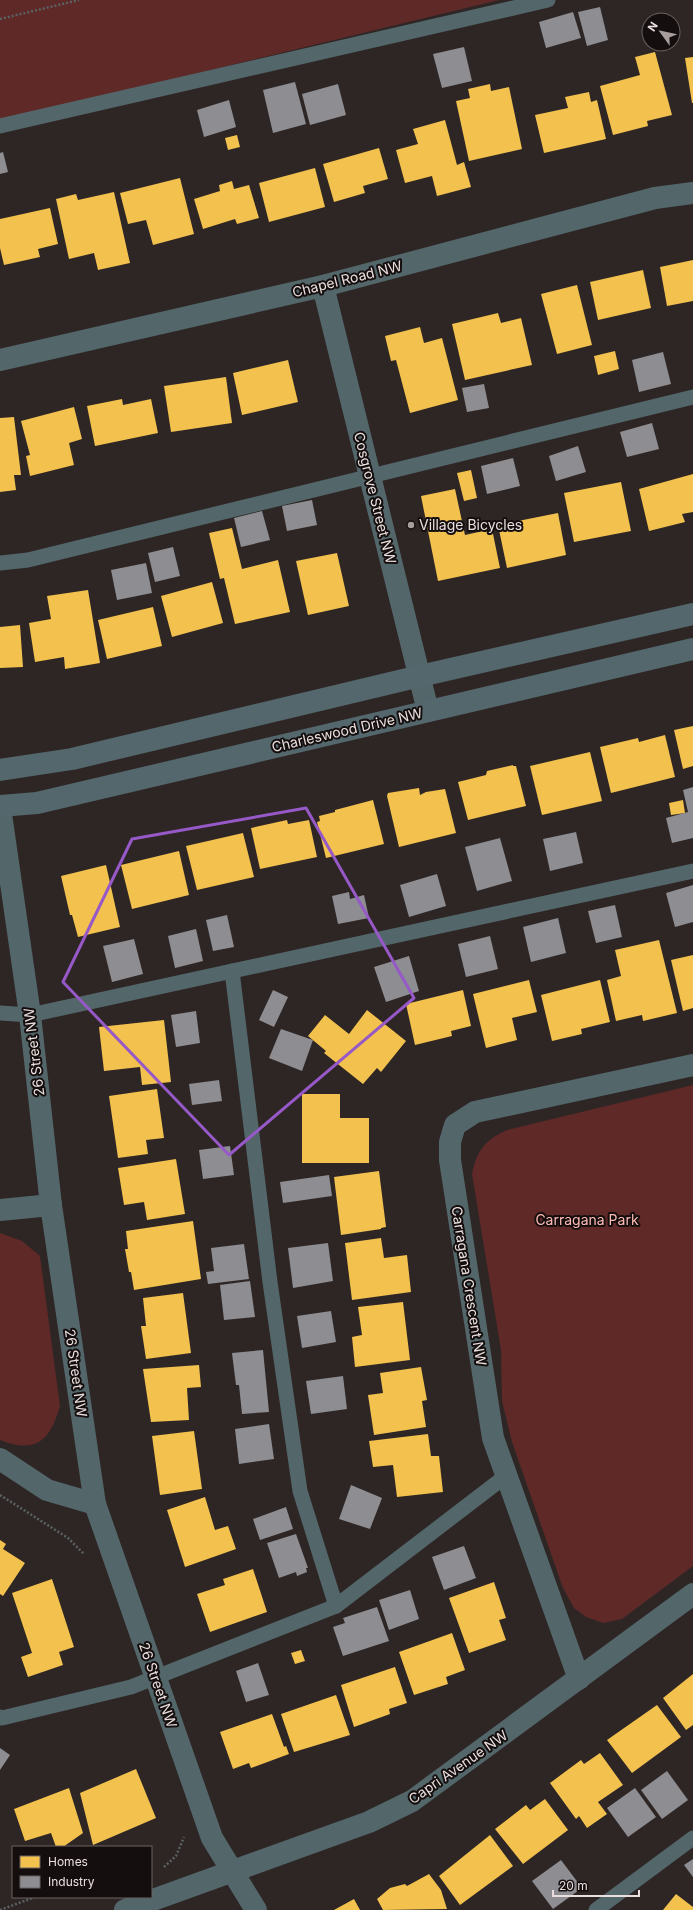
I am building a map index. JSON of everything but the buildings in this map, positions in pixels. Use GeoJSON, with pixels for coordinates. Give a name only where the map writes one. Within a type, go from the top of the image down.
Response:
{"type":"FeatureCollection","features":[{"type":"Feature","properties":{"kind":"street","name":"Chapel Road NW"},"geometry":{"type":"LineString","coordinates":[[0,360],[323,286],[656,198],[693,193]]}},
{"type":"Feature","properties":{"kind":"street","name":"Cosgrove Street NW"},"geometry":{"type":"LineString","coordinates":[[323,286],[428,711]]}},
{"type":"Feature","properties":{"kind":"street"},"geometry":{"type":"LineString","coordinates":[[0,770],[72,759],[420,676],[693,614]]}},
{"type":"Feature","properties":{"kind":"street","name":"Charleswood Drive NW"},"geometry":{"type":"LineString","coordinates":[[0,806],[37,803],[693,649]]}},
{"type":"Feature","properties":{"kind":"street","name":"26 Street NW"},"geometry":{"type":"LineString","coordinates":[[0,806],[30,1015],[51,1205],[96,1504],[212,1838],[256,1910]]}},
{"type":"Feature","properties":{"kind":"street","name":"Carragana Crescent NW"},"geometry":{"type":"LineString","coordinates":[[579,1679],[493,1438],[486,1401],[450,1160],[450,1142],[455,1125],[474,1112],[693,1065]]}},
{"type":"Feature","properties":{"kind":"street"},"geometry":{"type":"LineString","coordinates":[[0,1210],[51,1205]]}},
{"type":"Feature","properties":{"kind":"street"},"geometry":{"type":"LineString","coordinates":[[0,1459],[47,1490],[96,1504]]}},
{"type":"Feature","properties":{"kind":"street","name":"Capri Avenue NW"},"geometry":{"type":"LineString","coordinates":[[125,1910],[370,1822],[412,1801],[693,1594]]}},
{"type":"Feature","properties":{"kind":"lane"},"geometry":{"type":"LineString","coordinates":[[0,126],[548,0]]}},
{"type":"Feature","properties":{"kind":"lane"},"geometry":{"type":"LineString","coordinates":[[0,563],[28,560],[693,397]]}},
{"type":"Feature","properties":{"kind":"lane"},"geometry":{"type":"LineString","coordinates":[[0,1013],[30,1015],[693,871]]}},
{"type":"Feature","properties":{"kind":"lane"},"geometry":{"type":"LineString","coordinates":[[232,971],[270,1282],[300,1491],[336,1606]]}},
{"type":"Feature","properties":{"kind":"lane"},"geometry":{"type":"LineString","coordinates":[[0,1717],[2,1718],[131,1687],[155,1676],[181,1668],[336,1606],[507,1475]]}},
{"type":"Feature","properties":{"kind":"lane"},"geometry":{"type":"LineString","coordinates":[[596,1910],[693,1838]]}},
{"type":"Feature","properties":{"kind":"path"},"geometry":{"type":"LineString","coordinates":[[0,19],[79,0]]}},
{"type":"Feature","properties":{"kind":"path"},"geometry":{"type":"LineString","coordinates":[[0,1910],[32,1898]]}},
{"type":"Feature","properties":{"kind":"highlighted area"},"geometry":{"type":"Polygon","coordinates":[[[306,808],[414,998],[229,1155],[63,982],[132,839],[306,808]]]}},
{"type":"Feature","properties":{"kind":"green space"},"geometry":{"type":"Polygon","coordinates":[[[0,0],[499,0],[0,121],[0,0]]]}},
{"type":"Feature","properties":{"kind":"green space","name":"Carragana Park"},"geometry":{"type":"Polygon","coordinates":[[[693,1085],[693,1566],[622,1619],[603,1623],[586,1617],[574,1608],[563,1588],[512,1442],[502,1401],[501,1350],[472,1174],[479,1152],[493,1138],[507,1130],[693,1085]]]}},
{"type":"Feature","properties":{"kind":"green space"},"geometry":{"type":"Polygon","coordinates":[[[0,1233],[22,1241],[40,1256],[60,1406],[56,1418],[46,1436],[32,1445],[23,1446],[0,1440],[0,1233]]]}},
{"type":"Feature","properties":{"kind":"place","name":"Village Bicycles"},"geometry":{"type":"Point","coordinates":[411,525]}}]}
